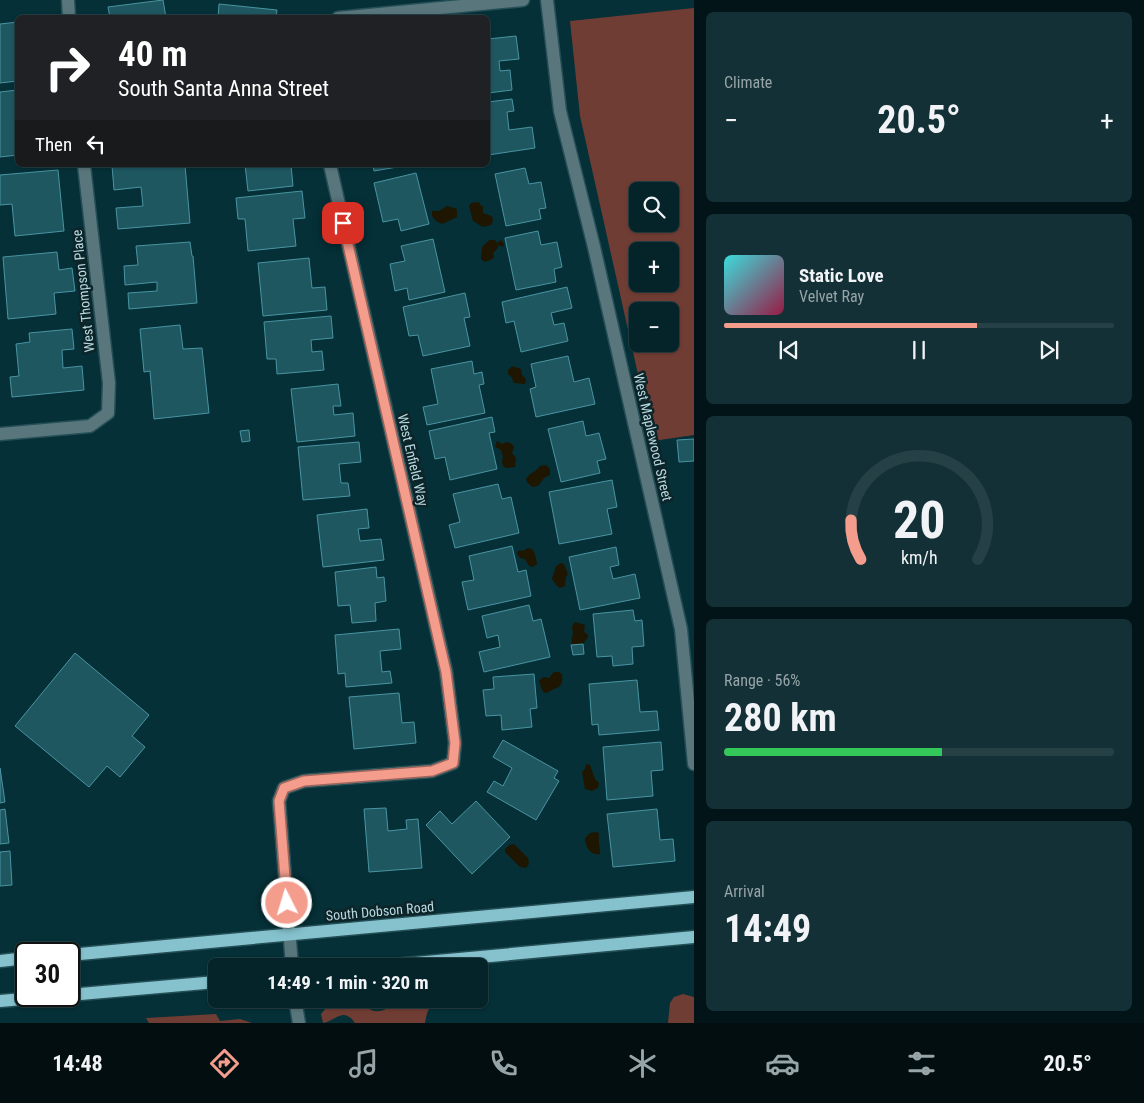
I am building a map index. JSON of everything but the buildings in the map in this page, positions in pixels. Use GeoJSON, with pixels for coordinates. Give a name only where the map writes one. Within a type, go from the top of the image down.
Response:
{"type":"FeatureCollection","features":[{"type":"Feature","properties":{"kind":"main road","name":"South Dobson Road"},"geometry":{"type":"LineString","coordinates":[[80,954],[694,898]]}},
{"type":"Feature","properties":{"kind":"main road"},"geometry":{"type":"LineString","coordinates":[[469,958],[694,937]]}},
{"type":"Feature","properties":{"kind":"main road"},"geometry":{"type":"LineString","coordinates":[[0,961],[15,959]]}},
{"type":"Feature","properties":{"kind":"main road"},"geometry":{"type":"LineString","coordinates":[[80,994],[208,983]]}},
{"type":"Feature","properties":{"kind":"main road"},"geometry":{"type":"LineString","coordinates":[[0,1001],[15,1000]]}},
{"type":"Feature","properties":{"kind":"street"},"geometry":{"type":"LineString","coordinates":[[68,0],[68,15]]}},
{"type":"Feature","properties":{"kind":"street"},"geometry":{"type":"LineString","coordinates":[[369,15],[523,0]]}},
{"type":"Feature","properties":{"kind":"street","name":"West Maplewood Street"},"geometry":{"type":"LineString","coordinates":[[547,0],[560,112],[594,247],[681,629],[694,764]]}},
{"type":"Feature","properties":{"kind":"street","name":"West Thompson Place"},"geometry":{"type":"LineString","coordinates":[[0,434],[90,426],[108,413],[109,386],[84,167]]}},
{"type":"Feature","properties":{"kind":"street","name":"West Enfield Way"},"geometry":{"type":"LineString","coordinates":[[290,934],[279,801],[284,788],[304,781],[432,771],[453,763],[455,743],[446,672],[330,167]]}},
{"type":"Feature","properties":{"kind":"street"},"geometry":{"type":"LineString","coordinates":[[290,934],[292,958]]}},
{"type":"Feature","properties":{"kind":"street"},"geometry":{"type":"LineString","coordinates":[[296,1008],[298,1023]]}},
{"type":"Feature","properties":{"kind":"shaded area"},"geometry":{"type":"Polygon","coordinates":[[[694,8],[694,435],[653,441],[633,352],[679,352],[679,302],[629,302],[629,334],[580,116],[570,21],[694,8]]]}},
{"type":"Feature","properties":{"kind":"shaded area"},"geometry":{"type":"Polygon","coordinates":[[[479,202],[483,206],[483,213],[492,216],[493,222],[491,225],[483,227],[473,221],[469,206],[471,203],[479,202]]]}},
{"type":"Feature","properties":{"kind":"shaded area"},"geometry":{"type":"Polygon","coordinates":[[[447,206],[457,209],[457,217],[442,224],[432,216],[432,211],[439,211],[447,206]]]}},
{"type":"Feature","properties":{"kind":"shaded area"},"geometry":{"type":"Polygon","coordinates":[[[489,240],[495,240],[497,243],[501,240],[504,244],[503,247],[498,245],[498,248],[493,253],[494,258],[485,262],[481,259],[482,247],[489,240]]]}},
{"type":"Feature","properties":{"kind":"shaded area"},"geometry":{"type":"Polygon","coordinates":[[[512,366],[521,369],[522,375],[526,379],[525,384],[514,383],[508,374],[508,370],[512,366]]]}},
{"type":"Feature","properties":{"kind":"shaded area"},"geometry":{"type":"Polygon","coordinates":[[[497,441],[502,444],[507,442],[512,444],[514,447],[512,453],[516,458],[515,467],[506,468],[503,466],[501,450],[495,447],[497,441]]]}},
{"type":"Feature","properties":{"kind":"shaded area"},"geometry":{"type":"Polygon","coordinates":[[[546,465],[550,469],[550,475],[544,478],[538,486],[532,487],[526,479],[540,466],[546,465]]]}},
{"type":"Feature","properties":{"kind":"shaded area"},"geometry":{"type":"Polygon","coordinates":[[[528,548],[532,549],[535,554],[537,564],[533,567],[529,566],[525,559],[520,558],[517,554],[519,550],[523,551],[528,548]]]}},
{"type":"Feature","properties":{"kind":"shaded area"},"geometry":{"type":"Polygon","coordinates":[[[561,563],[564,564],[568,574],[565,586],[560,588],[552,579],[556,566],[561,563]]]}},
{"type":"Feature","properties":{"kind":"shaded area"},"geometry":{"type":"Polygon","coordinates":[[[575,622],[585,625],[584,632],[588,637],[583,644],[573,645],[571,643],[572,626],[575,622]]]}},
{"type":"Feature","properties":{"kind":"shaded area"},"geometry":{"type":"Polygon","coordinates":[[[554,672],[562,674],[562,683],[547,693],[543,692],[539,681],[543,677],[549,678],[554,672]]]}},
{"type":"Feature","properties":{"kind":"shaded area"},"geometry":{"type":"Polygon","coordinates":[[[586,764],[590,765],[595,779],[599,783],[598,788],[592,791],[585,789],[582,772],[586,764]]]}},
{"type":"Feature","properties":{"kind":"shaded area"},"geometry":{"type":"Polygon","coordinates":[[[597,832],[599,834],[600,854],[594,854],[586,845],[585,838],[590,833],[597,832]]]}},
{"type":"Feature","properties":{"kind":"shaded area"},"geometry":{"type":"Polygon","coordinates":[[[514,844],[528,858],[529,864],[526,868],[520,867],[505,852],[505,849],[514,844]]]}},
{"type":"Feature","properties":{"kind":"shaded area"},"geometry":{"type":"Polygon","coordinates":[[[683,994],[694,997],[694,1023],[668,1023],[670,1003],[674,997],[683,994]]]}},
{"type":"Feature","properties":{"kind":"shaded area"},"geometry":{"type":"Polygon","coordinates":[[[326,1008],[367,1008],[374,1011],[382,1011],[387,1008],[431,1008],[425,1023],[355,1023],[351,1018],[343,1015],[323,1023],[321,1014],[326,1008]]]}},
{"type":"Feature","properties":{"kind":"shaded area"},"geometry":{"type":"Polygon","coordinates":[[[216,1014],[220,1021],[240,1019],[252,1023],[149,1023],[146,1018],[216,1014]]]}},
{"type":"Feature","properties":{"kind":"route"},"geometry":{"type":"LineString","coordinates":[[287,903],[279,801],[284,788],[304,781],[432,771],[453,763],[455,743],[446,672],[343,223]]}}]}
